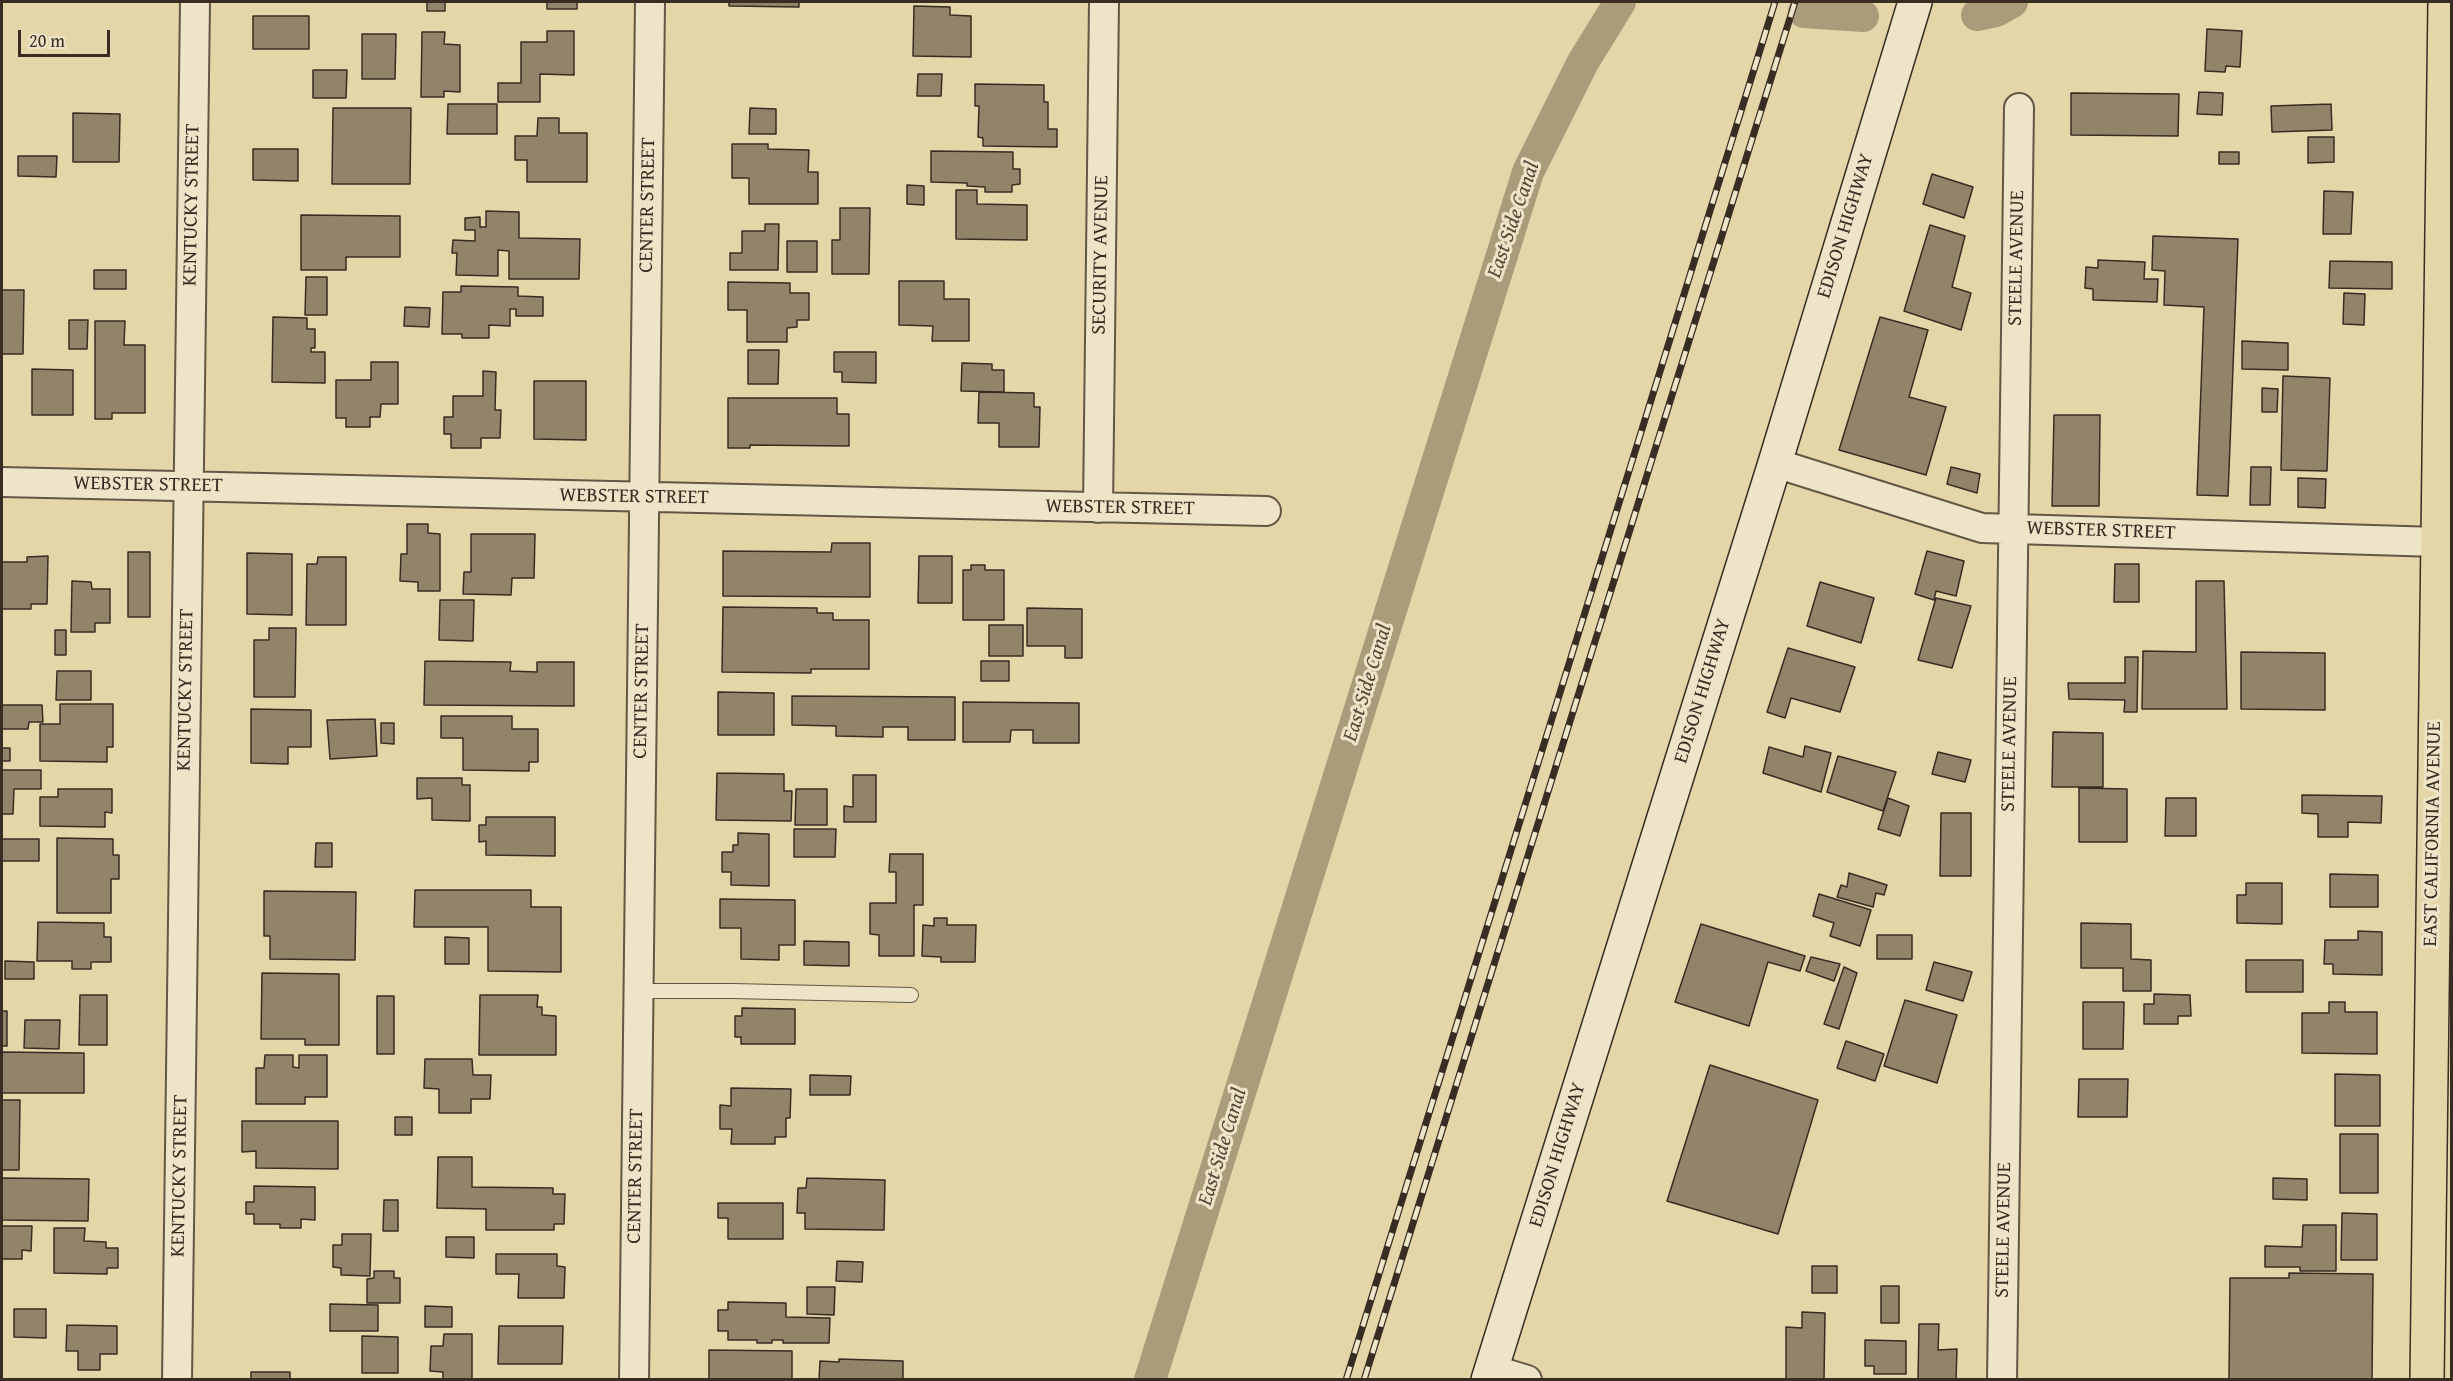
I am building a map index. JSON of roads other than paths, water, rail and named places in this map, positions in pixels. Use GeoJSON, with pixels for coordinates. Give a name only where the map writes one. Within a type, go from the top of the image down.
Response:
{"type":"FeatureCollection","features":[{"type":"Feature","properties":{"kind":"main road","name":"EDISON HIGHWAY"},"geometry":{"type":"LineString","coordinates":[[1490,1374],[1915,2]]}},
{"type":"Feature","properties":{"kind":"main road","name":"EAST CALIFORNIA AVENUE"},"geometry":{"type":"LineString","coordinates":[[2427,1380],[2444,550],[2445,2]]}},
{"type":"Feature","properties":{"kind":"street","name":"KENTUCKY STREET"},"geometry":{"type":"LineString","coordinates":[[177,1380],[195,2]]}},
{"type":"Feature","properties":{"kind":"street","name":"CENTER STREET"},"geometry":{"type":"LineString","coordinates":[[634,1380],[650,2]]}},
{"type":"Feature","properties":{"kind":"street","name":"SECURITY AVENUE"},"geometry":{"type":"LineString","coordinates":[[1098,508],[1104,2]]}},
{"type":"Feature","properties":{"kind":"street","name":"STEELE AVENUE"},"geometry":{"type":"LineString","coordinates":[[2002,1380],[2019,108]]}},
{"type":"Feature","properties":{"kind":"street","name":"WEBSTER STREET"},"geometry":{"type":"LineString","coordinates":[[1774,463],[1982,528],[2444,550]]}},
{"type":"Feature","properties":{"kind":"street","name":"WEBSTER STREET"},"geometry":{"type":"LineString","coordinates":[[2,482],[1266,511]]}},
{"type":"Feature","properties":{"kind":"street"},"geometry":{"type":"LineString","coordinates":[[1490,1374],[1527,1380]]}},
{"type":"Feature","properties":{"kind":"lane"},"geometry":{"type":"LineString","coordinates":[[638,991],[911,995]]}},
{"type":"Feature","properties":{"kind":"waterway","name":"East Side Canal"},"geometry":{"type":"LineString","coordinates":[[1150,1380],[1528,172],[1583,62],[1620,2]]}},
{"type":"Feature","properties":{"kind":"waterway","name":"East Side Canal"},"geometry":{"type":"LineString","coordinates":[[1977,15],[1996,11],[2012,2]]}},
{"type":"Feature","properties":{"kind":"waterway","name":"East Side Canal"},"geometry":{"type":"LineString","coordinates":[[1804,12],[1863,16]]}},
{"type":"Feature","properties":{"kind":"railway"},"geometry":{"type":"LineString","coordinates":[[1346,1380],[1775,2]]}},
{"type":"Feature","properties":{"kind":"railway"},"geometry":{"type":"LineString","coordinates":[[1364,1380],[1795,2]]}}]}
